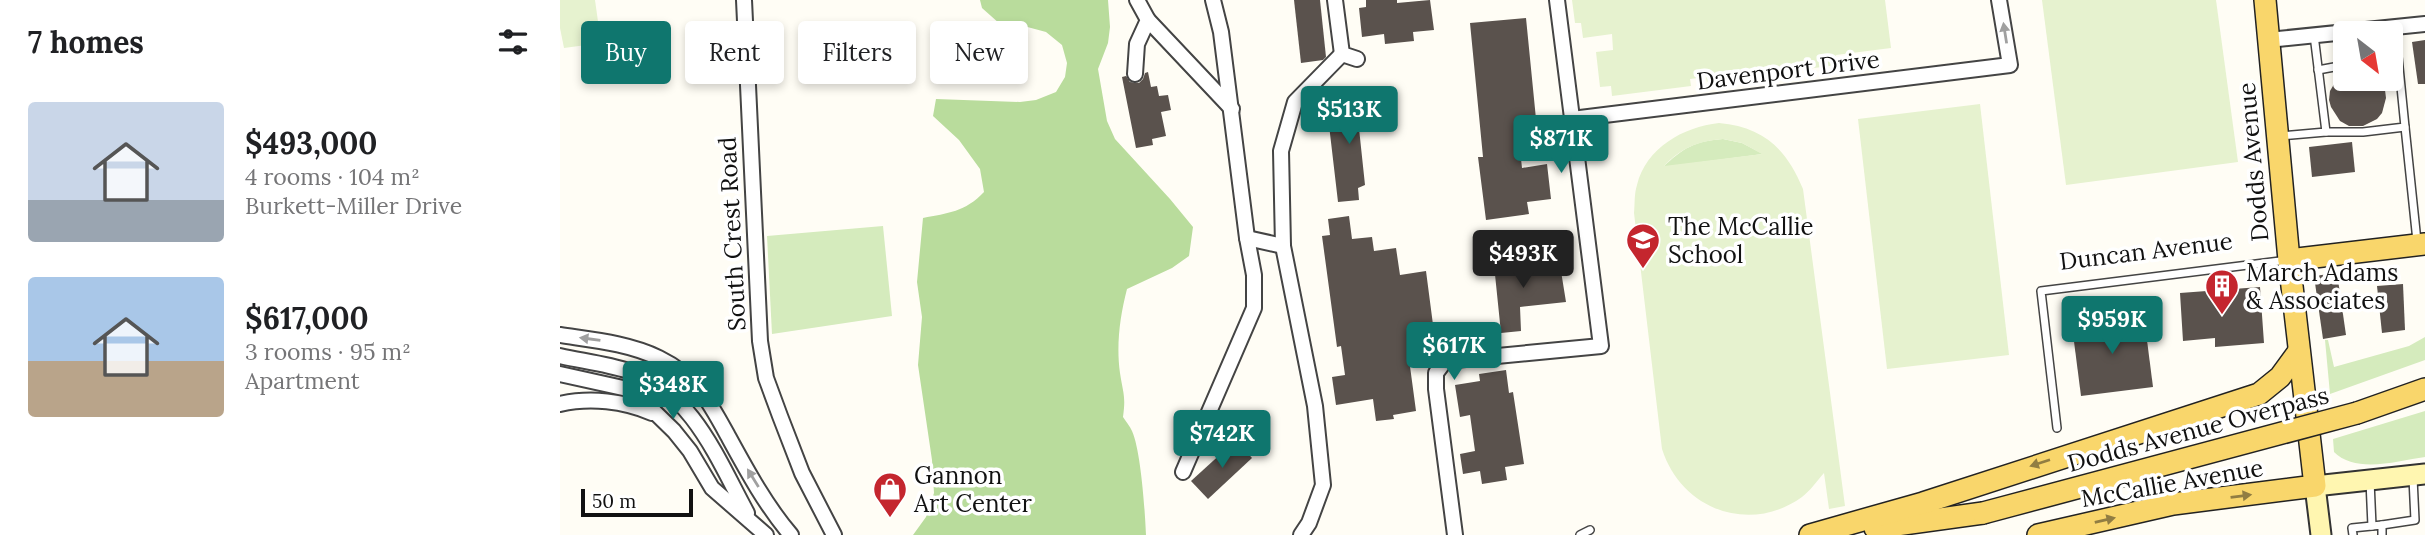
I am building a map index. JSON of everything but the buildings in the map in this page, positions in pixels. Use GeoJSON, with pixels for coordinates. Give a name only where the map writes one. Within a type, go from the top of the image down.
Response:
{"type":"FeatureCollection","features":[{"type":"Feature","properties":{"kind":"main road","name":"Dodds Avenue"},"geometry":{"type":"LineString","coordinates":[[2264,0],[2289,260],[2315,486]]}},
{"type":"Feature","properties":{"kind":"main road","name":"Duncan Avenue"},"geometry":{"type":"LineString","coordinates":[[2289,260],[2421,245]]}},
{"type":"Feature","properties":{"kind":"main road"},"geometry":{"type":"LineString","coordinates":[[1811,535],[1923,503],[2259,394],[2280,377],[2299,351]]}},
{"type":"Feature","properties":{"kind":"main road","name":"Dodds Avenue Overpass"},"geometry":{"type":"LineString","coordinates":[[1917,535],[1944,524],[2357,413],[2421,392]]}},
{"type":"Feature","properties":{"kind":"main road"},"geometry":{"type":"LineString","coordinates":[[2320,535],[2315,486],[2419,475]]}},
{"type":"Feature","properties":{"kind":"main road","name":"McCallie Avenue"},"geometry":{"type":"LineString","coordinates":[[2038,535],[2173,504],[2315,486]]}},
{"type":"Feature","properties":{"kind":"main road","name":"Dodds Avenue Overpass"},"geometry":{"type":"LineString","coordinates":[[1828,535],[1983,513]]}},
{"type":"Feature","properties":{"kind":"street","name":"South Crest Road"},"geometry":{"type":"LineString","coordinates":[[744,0],[760,341],[766,378],[802,473],[835,535]]}},
{"type":"Feature","properties":{"kind":"street"},"geometry":{"type":"LineString","coordinates":[[1138,0],[1147,20],[1232,109]]}},
{"type":"Feature","properties":{"kind":"street"},"geometry":{"type":"LineString","coordinates":[[1183,472],[1254,308],[1254,275],[1232,109],[1221,32],[1213,0]]}},
{"type":"Feature","properties":{"kind":"street"},"geometry":{"type":"LineString","coordinates":[[1335,0],[1342,54]]}},
{"type":"Feature","properties":{"kind":"street"},"geometry":{"type":"LineString","coordinates":[[1455,535],[1436,373],[1445,361],[1601,346],[1557,0]]}},
{"type":"Feature","properties":{"kind":"street","name":"Davenport Drive"},"geometry":{"type":"LineString","coordinates":[[1572,119],[2010,65],[2000,0]]}},
{"type":"Feature","properties":{"kind":"street"},"geometry":{"type":"LineString","coordinates":[[1135,74],[1137,44],[1147,20]]}},
{"type":"Feature","properties":{"kind":"street"},"geometry":{"type":"LineString","coordinates":[[2403,26],[2425,24]]}},
{"type":"Feature","properties":{"kind":"street"},"geometry":{"type":"LineString","coordinates":[[2268,40],[2333,33]]}},
{"type":"Feature","properties":{"kind":"street"},"geometry":{"type":"LineString","coordinates":[[1342,54],[1357,59]]}},
{"type":"Feature","properties":{"kind":"street"},"geometry":{"type":"LineString","coordinates":[[1301,535],[1309,523],[1323,485],[1315,406],[1283,246],[1281,151],[1295,102],[1342,54]]}},
{"type":"Feature","properties":{"kind":"street"},"geometry":{"type":"LineString","coordinates":[[1248,238],[1283,246]]}},
{"type":"Feature","properties":{"kind":"street"},"geometry":{"type":"LineString","coordinates":[[560,335],[615,343],[658,357],[683,373],[716,411],[746,466],[791,535]]}},
{"type":"Feature","properties":{"kind":"street"},"geometry":{"type":"LineString","coordinates":[[560,356],[630,371],[652,382],[679,401],[699,428],[753,523]]}},
{"type":"Feature","properties":{"kind":"street"},"geometry":{"type":"LineString","coordinates":[[560,374],[632,390],[660,416],[690,452],[712,488],[766,535]]}},
{"type":"Feature","properties":{"kind":"street"},"geometry":{"type":"LineString","coordinates":[[560,404],[590,400],[616,403],[639,407],[660,416]]}},
{"type":"Feature","properties":{"kind":"lane"},"geometry":{"type":"LineString","coordinates":[[2314,35],[2326,132]]}},
{"type":"Feature","properties":{"kind":"lane"},"geometry":{"type":"LineString","coordinates":[[2318,70],[2333,67]]}},
{"type":"Feature","properties":{"kind":"lane"},"geometry":{"type":"LineString","coordinates":[[2399,91],[2421,245]]}},
{"type":"Feature","properties":{"kind":"lane"},"geometry":{"type":"LineString","coordinates":[[2277,136],[2405,127]]}},
{"type":"Feature","properties":{"kind":"lane","name":"Duncan Avenue"},"geometry":{"type":"LineString","coordinates":[[2057,428],[2041,291],[2289,260]]}},
{"type":"Feature","properties":{"kind":"lane"},"geometry":{"type":"LineString","coordinates":[[2353,535],[2352,528],[2415,520],[2419,475]]}},
{"type":"Feature","properties":{"kind":"lane"},"geometry":{"type":"LineString","coordinates":[[2370,480],[2372,526]]}},
{"type":"Feature","properties":{"kind":"lane"},"geometry":{"type":"LineString","coordinates":[[2382,525],[2382,535]]}},
{"type":"Feature","properties":{"kind":"lane"},"geometry":{"type":"LineString","coordinates":[[1580,535],[1590,530]]}},
{"type":"Feature","properties":{"kind":"green space"},"geometry":{"type":"Polygon","coordinates":[[[560,0],[595,0],[598,21],[581,21],[581,46],[564,48],[560,28],[560,0]]]}},
{"type":"Feature","properties":{"kind":"green space"},"geometry":{"type":"Polygon","coordinates":[[[980,0],[1108,0],[1108,43],[1098,69],[1107,121],[1115,139],[1193,227],[1189,256],[1172,268],[1127,289],[1121,320],[1118,352],[1124,399],[1123,417],[1132,431],[1138,452],[1146,535],[913,535],[926,517],[934,493],[932,460],[918,365],[922,317],[917,282],[923,218],[963,208],[984,192],[980,169],[959,140],[933,116],[936,99],[1020,102],[1036,100],[1056,92],[1065,77],[1067,63],[1062,45],[1046,32],[1028,27],[1028,21],[997,21],[982,8],[980,0]]]}},
{"type":"Feature","properties":{"kind":"green space"},"geometry":{"type":"Polygon","coordinates":[[[1572,0],[1885,0],[1891,48],[1836,55],[1837,65],[1707,82],[1706,77],[1690,79],[1691,86],[1612,96],[1611,86],[1600,87],[1596,52],[1613,50],[1612,34],[1583,38],[1581,23],[1575,23],[1572,0]]]}},
{"type":"Feature","properties":{"kind":"green space"},"geometry":{"type":"Polygon","coordinates":[[[2042,0],[2216,0],[2238,162],[2066,185],[2042,0]]]}},
{"type":"Feature","properties":{"kind":"green space"},"geometry":{"type":"Polygon","coordinates":[[[1980,104],[2009,355],[1887,369],[1858,119],[1980,104]]]}},
{"type":"Feature","properties":{"kind":"green space"},"geometry":{"type":"Polygon","coordinates":[[[1706,125],[1735,125],[1771,142],[1789,162],[1803,189],[1845,506],[1829,509],[1824,473],[1805,495],[1782,508],[1760,514],[1719,510],[1701,501],[1684,487],[1671,470],[1662,449],[1634,213],[1635,192],[1642,172],[1657,150],[1680,135],[1706,125]],[[1723,139],[1698,144],[1677,154],[1664,166],[1762,154],[1742,143],[1723,139]]]}},
{"type":"Feature","properties":{"kind":"green space"},"geometry":{"type":"Polygon","coordinates":[[[1723,139],[1742,143],[1763,154],[1663,167],[1690,147],[1723,139]]]}},
{"type":"Feature","properties":{"kind":"green space"},"geometry":{"type":"Polygon","coordinates":[[[883,226],[892,316],[772,334],[767,236],[883,226]]]}},
{"type":"Feature","properties":{"kind":"green space"},"geometry":{"type":"Polygon","coordinates":[[[2425,337],[2425,360],[2330,394],[2325,340],[2328,340],[2334,367],[2409,346],[2425,337]]]}},
{"type":"Feature","properties":{"kind":"green space"},"geometry":{"type":"Polygon","coordinates":[[[2425,411],[2425,457],[2365,464],[2343,459],[2334,452],[2333,439],[2425,411]]]}},
{"type":"Feature","properties":{"kind":"place","name":"The McCallie School"},"geometry":{"type":"Point","coordinates":[1643,270]}},
{"type":"Feature","properties":{"kind":"place","name":"March Adams & Associates"},"geometry":{"type":"Point","coordinates":[2222,316]}},
{"type":"Feature","properties":{"kind":"place","name":"Gannon Art Center"},"geometry":{"type":"Point","coordinates":[890,519]}}]}
